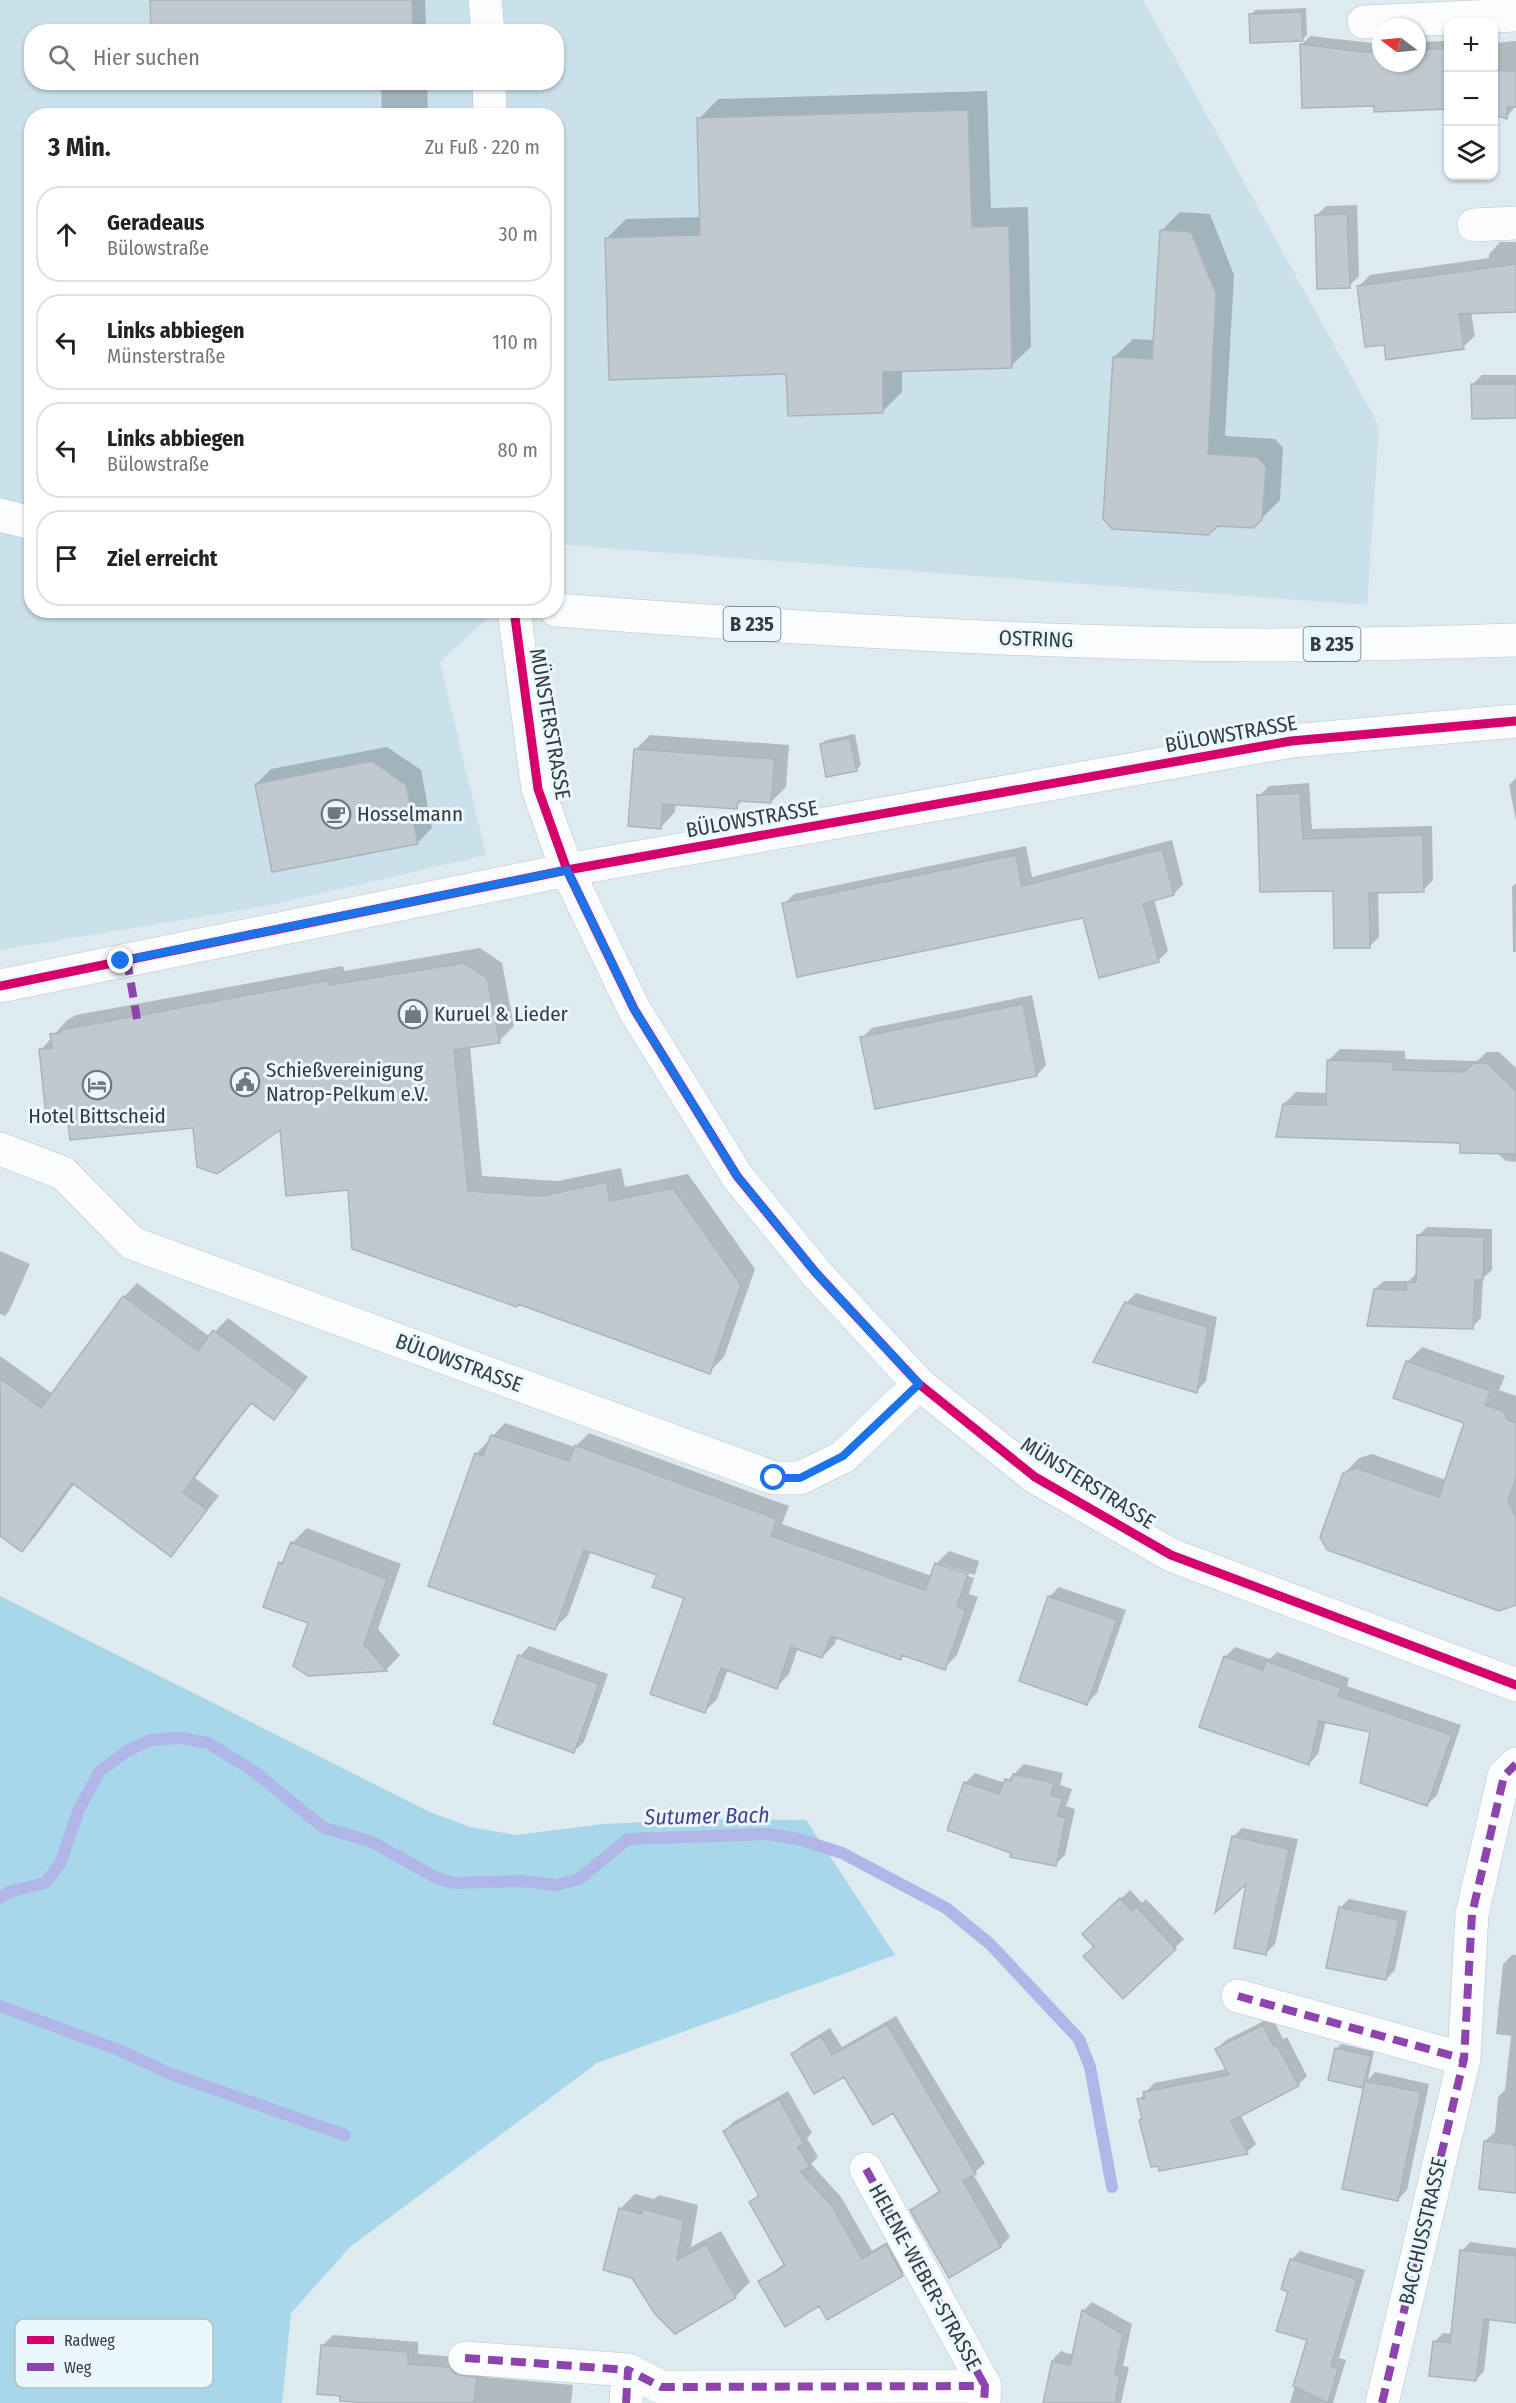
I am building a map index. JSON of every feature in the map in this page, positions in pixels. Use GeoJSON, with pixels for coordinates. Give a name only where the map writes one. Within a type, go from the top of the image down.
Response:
{"type":"FeatureCollection","features":[{"type":"Feature","properties":{"kind":"street"},"geometry":{"type":"LineString","coordinates":[[485,0],[487,24]]}},
{"type":"Feature","properties":{"kind":"street"},"geometry":{"type":"LineString","coordinates":[[1364,22],[1516,15]]}},
{"type":"Feature","properties":{"kind":"street"},"geometry":{"type":"LineString","coordinates":[[489,90],[490,108]]}},
{"type":"Feature","properties":{"kind":"street"},"geometry":{"type":"LineString","coordinates":[[1474,225],[1516,224]]}},
{"type":"Feature","properties":{"kind":"street"},"geometry":{"type":"LineString","coordinates":[[0,515],[24,521]]}},
{"type":"Feature","properties":{"kind":"street","name":"OSTRING"},"geometry":{"type":"LineString","coordinates":[[564,611],[947,636],[1147,643],[1386,644],[1516,640]]}},
{"type":"Feature","properties":{"kind":"street","name":"MÜNSTERSTRASSE"},"geometry":{"type":"LineString","coordinates":[[515,618],[538,789],[567,870],[634,1009],[737,1176],[816,1273],[919,1384],[1035,1477],[1171,1555],[1516,1685]]}},
{"type":"Feature","properties":{"kind":"street","name":"BÜLOWSTRASSE"},"geometry":{"type":"LineString","coordinates":[[0,986],[567,870],[1291,741],[1516,721]]}},
{"type":"Feature","properties":{"kind":"street","name":"BÜLOWSTRASSE"},"geometry":{"type":"LineString","coordinates":[[0,1149],[63,1173],[132,1243],[774,1478],[800,1478],[843,1456],[919,1384]]}},
{"type":"Feature","properties":{"kind":"street","name":"BACCHUSSTRASSE"},"geometry":{"type":"LineString","coordinates":[[1382,2403],[1464,2059],[1472,1914],[1504,1776],[1516,1764]]}},
{"type":"Feature","properties":{"kind":"street"},"geometry":{"type":"LineString","coordinates":[[1238,1996],[1464,2059]]}},
{"type":"Feature","properties":{"kind":"street","name":"HELENE-WEBER-STRASSE"},"geometry":{"type":"LineString","coordinates":[[465,2358],[628,2370],[661,2388],[985,2395],[866,2169]]}},
{"type":"Feature","properties":{"kind":"street"},"geometry":{"type":"LineString","coordinates":[[626,2403],[628,2370]]}},
{"type":"Feature","properties":{"kind":"shaded area"},"geometry":{"type":"Polygon","coordinates":[[[0,0],[1143,0],[1379,426],[1367,605],[564,546],[564,108],[24,108],[24,618],[487,618],[440,662],[486,855],[266,906],[0,950],[0,0]]]}},
{"type":"Feature","properties":{"kind":"shaded area"},"geometry":{"type":"Polygon","coordinates":[[[0,1596],[430,1812],[470,1827],[516,1835],[603,1824],[706,1819],[806,1820],[895,1955],[597,2063],[350,2247],[291,2313],[282,2403],[0,2403],[0,1596]]]}},
{"type":"Feature","properties":{"kind":"building"},"geometry":{"type":"Polygon","coordinates":[[[150,0],[412,0],[413,24],[151,24],[150,0]]]}},
{"type":"Feature","properties":{"kind":"building"},"geometry":{"type":"Polygon","coordinates":[[[1302,12],[1303,41],[1250,43],[1249,14],[1302,12]]]}},
{"type":"Feature","properties":{"kind":"building"},"geometry":{"type":"Polygon","coordinates":[[[1300,44],[1372,52],[1372,72],[1426,72],[1426,49],[1444,48],[1444,109],[1374,112],[1374,106],[1302,108],[1300,44]]]}},
{"type":"Feature","properties":{"kind":"building"},"geometry":{"type":"Polygon","coordinates":[[[1498,70],[1516,71],[1516,107],[1507,107],[1507,119],[1498,116],[1498,70]]]}},
{"type":"Feature","properties":{"kind":"building"},"geometry":{"type":"Polygon","coordinates":[[[968,110],[972,227],[1009,226],[1012,368],[883,372],[883,413],[788,416],[786,374],[609,380],[605,238],[700,235],[697,118],[968,110]]]}},
{"type":"Feature","properties":{"kind":"building"},"geometry":{"type":"Polygon","coordinates":[[[1347,214],[1350,288],[1317,289],[1315,215],[1347,214]]]}},
{"type":"Feature","properties":{"kind":"building"},"geometry":{"type":"Polygon","coordinates":[[[1160,230],[1191,232],[1216,294],[1208,454],[1257,457],[1266,466],[1262,520],[1253,528],[1218,526],[1208,535],[1112,529],[1103,519],[1113,357],[1152,359],[1160,230]]]}},
{"type":"Feature","properties":{"kind":"building"},"geometry":{"type":"Polygon","coordinates":[[[1516,264],[1516,312],[1459,314],[1464,349],[1386,360],[1384,345],[1365,347],[1357,286],[1516,264]]]}},
{"type":"Feature","properties":{"kind":"building"},"geometry":{"type":"Polygon","coordinates":[[[1471,384],[1516,384],[1516,418],[1472,419],[1471,384]]]}},
{"type":"Feature","properties":{"kind":"building"},"geometry":{"type":"Polygon","coordinates":[[[850,738],[857,771],[826,777],[820,744],[850,738]]]}},
{"type":"Feature","properties":{"kind":"building"},"geometry":{"type":"Polygon","coordinates":[[[634,749],[775,759],[771,803],[738,801],[737,809],[663,804],[661,829],[628,826],[634,749]]]}},
{"type":"Feature","properties":{"kind":"building","name":"Hosselmann"},"geometry":{"type":"Polygon","coordinates":[[[372,761],[406,785],[418,844],[272,872],[255,784],[372,761]]]}},
{"type":"Feature","properties":{"kind":"building"},"geometry":{"type":"Polygon","coordinates":[[[1300,793],[1303,839],[1423,835],[1424,892],[1369,893],[1370,948],[1334,948],[1333,891],[1260,892],[1257,795],[1300,793]]]}},
{"type":"Feature","properties":{"kind":"building"},"geometry":{"type":"Polygon","coordinates":[[[1162,849],[1174,895],[1143,904],[1159,962],[1099,978],[1083,918],[797,977],[782,903],[1016,855],[1022,886],[1162,849]]]}},
{"type":"Feature","properties":{"kind":"building"},"geometry":{"type":"Polygon","coordinates":[[[464,963],[487,978],[500,1043],[454,1050],[468,1191],[542,1196],[607,1182],[610,1201],[673,1188],[741,1285],[710,1374],[518,1304],[517,1307],[352,1249],[348,1190],[286,1196],[280,1130],[217,1174],[197,1167],[193,1128],[70,1140],[68,1122],[47,1125],[39,1049],[52,1048],[50,1034],[60,1033],[60,1030],[329,980],[329,985],[464,963]]]}},
{"type":"Feature","properties":{"kind":"building"},"geometry":{"type":"Polygon","coordinates":[[[1023,1004],[1037,1076],[875,1109],[860,1037],[1023,1004]]]}},
{"type":"Feature","properties":{"kind":"building"},"geometry":{"type":"Polygon","coordinates":[[[1327,1060],[1393,1062],[1393,1070],[1464,1072],[1474,1063],[1487,1063],[1516,1091],[1516,1154],[1460,1153],[1460,1143],[1276,1137],[1283,1104],[1326,1105],[1327,1060]]]}},
{"type":"Feature","properties":{"kind":"building"},"geometry":{"type":"Polygon","coordinates":[[[1417,1235],[1484,1237],[1483,1280],[1475,1280],[1473,1329],[1367,1326],[1374,1289],[1406,1290],[1406,1282],[1416,1282],[1417,1235]]]}},
{"type":"Feature","properties":{"kind":"building"},"geometry":{"type":"Polygon","coordinates":[[[123,1296],[198,1351],[213,1330],[296,1391],[274,1420],[251,1403],[219,1443],[183,1492],[207,1510],[171,1557],[72,1483],[22,1552],[0,1536],[0,1378],[41,1408],[123,1296]]]}},
{"type":"Feature","properties":{"kind":"building"},"geometry":{"type":"Polygon","coordinates":[[[1125,1302],[1208,1327],[1197,1393],[1093,1362],[1125,1302]]]}},
{"type":"Feature","properties":{"kind":"building"},"geometry":{"type":"Polygon","coordinates":[[[1406,1361],[1491,1391],[1485,1405],[1503,1411],[1508,1420],[1516,1423],[1516,1477],[1508,1500],[1516,1518],[1516,1605],[1499,1611],[1327,1550],[1320,1537],[1343,1473],[1356,1468],[1439,1497],[1464,1423],[1393,1398],[1406,1361]]]}},
{"type":"Feature","properties":{"kind":"building"},"geometry":{"type":"Polygon","coordinates":[[[491,1435],[569,1461],[575,1445],[777,1519],[771,1536],[925,1590],[935,1563],[968,1574],[957,1606],[966,1610],[945,1670],[902,1655],[901,1660],[831,1636],[822,1658],[791,1647],[777,1689],[721,1668],[705,1713],[650,1694],[684,1598],[652,1587],[657,1575],[584,1550],[555,1630],[428,1586],[475,1453],[483,1456],[491,1435]]]}},
{"type":"Feature","properties":{"kind":"building"},"geometry":{"type":"Polygon","coordinates":[[[291,1542],[387,1579],[364,1644],[387,1671],[308,1676],[293,1666],[308,1623],[263,1607],[279,1562],[282,1564],[291,1542]]]}},
{"type":"Feature","properties":{"kind":"building"},"geometry":{"type":"Polygon","coordinates":[[[1048,1596],[1117,1620],[1087,1705],[1019,1681],[1048,1596]]]}},
{"type":"Feature","properties":{"kind":"building"},"geometry":{"type":"Polygon","coordinates":[[[518,1655],[599,1684],[574,1753],[493,1724],[518,1655]]]}},
{"type":"Feature","properties":{"kind":"building"},"geometry":{"type":"Polygon","coordinates":[[[1224,1656],[1263,1670],[1266,1661],[1341,1688],[1338,1696],[1452,1735],[1427,1806],[1360,1783],[1370,1732],[1319,1721],[1309,1765],[1199,1727],[1224,1656]]]}},
{"type":"Feature","properties":{"kind":"building"},"geometry":{"type":"Polygon","coordinates":[[[1013,1774],[1054,1783],[1051,1795],[1063,1799],[1057,1816],[1066,1818],[1056,1866],[1010,1857],[1011,1853],[947,1830],[964,1782],[999,1794],[1005,1779],[1011,1781],[1013,1774]]]}},
{"type":"Feature","properties":{"kind":"building"},"geometry":{"type":"Polygon","coordinates":[[[1232,1836],[1289,1849],[1266,1955],[1234,1948],[1246,1884],[1215,1913],[1232,1836]]]}},
{"type":"Feature","properties":{"kind":"building"},"geometry":{"type":"Polygon","coordinates":[[[1120,1898],[1132,1911],[1136,1906],[1176,1949],[1123,1999],[1083,1956],[1094,1947],[1082,1934],[1120,1898]]]}},
{"type":"Feature","properties":{"kind":"building"},"geometry":{"type":"Polygon","coordinates":[[[1339,1907],[1399,1920],[1386,1980],[1326,1968],[1339,1907]]]}},
{"type":"Feature","properties":{"kind":"building"},"geometry":{"type":"Polygon","coordinates":[[[887,2024],[976,2174],[963,2181],[1001,2247],[949,2278],[910,2210],[940,2192],[893,2113],[873,2125],[844,2077],[814,2094],[791,2054],[821,2036],[832,2055],[887,2024]]]}},
{"type":"Feature","properties":{"kind":"building"},"geometry":{"type":"Polygon","coordinates":[[[1263,2025],[1274,2047],[1277,2045],[1299,2086],[1231,2121],[1248,2154],[1159,2171],[1158,2166],[1151,2167],[1139,2120],[1142,2119],[1137,2099],[1145,2098],[1143,2092],[1229,2075],[1215,2049],[1263,2025]]]}},
{"type":"Feature","properties":{"kind":"building"},"geometry":{"type":"Polygon","coordinates":[[[1335,2048],[1371,2056],[1363,2088],[1328,2080],[1335,2048]]]}},
{"type":"Feature","properties":{"kind":"building"},"geometry":{"type":"Polygon","coordinates":[[[1365,2081],[1421,2092],[1398,2201],[1342,2189],[1365,2081]]]}},
{"type":"Feature","properties":{"kind":"building"},"geometry":{"type":"Polygon","coordinates":[[[779,2099],[804,2144],[798,2147],[810,2167],[801,2172],[832,2206],[862,2259],[886,2244],[903,2276],[827,2320],[819,2306],[785,2327],[758,2281],[785,2266],[749,2202],[759,2196],[723,2131],[779,2099]]]}},
{"type":"Feature","properties":{"kind":"building"},"geometry":{"type":"Polygon","coordinates":[[[1484,2141],[1516,2145],[1516,2193],[1479,2189],[1484,2141]]]}},
{"type":"Feature","properties":{"kind":"building"},"geometry":{"type":"Polygon","coordinates":[[[619,2208],[641,2214],[643,2209],[684,2220],[677,2260],[706,2244],[736,2298],[675,2334],[655,2314],[632,2278],[603,2270],[619,2208]]]}},
{"type":"Feature","properties":{"kind":"building"},"geometry":{"type":"Polygon","coordinates":[[[1460,2250],[1516,2256],[1516,2323],[1484,2319],[1476,2381],[1429,2376],[1433,2341],[1450,2343],[1460,2250]]]}},
{"type":"Feature","properties":{"kind":"building"},"geometry":{"type":"Polygon","coordinates":[[[1290,2259],[1357,2279],[1331,2366],[1338,2368],[1328,2403],[1293,2386],[1307,2340],[1276,2331],[1288,2292],[1281,2289],[1290,2259]]]}},
{"type":"Feature","properties":{"kind":"building"},"geometry":{"type":"Polygon","coordinates":[[[1082,2310],[1123,2334],[1115,2375],[1120,2376],[1115,2403],[1043,2403],[1052,2361],[1070,2365],[1082,2310]]]}},
{"type":"Feature","properties":{"kind":"building"},"geometry":{"type":"Polygon","coordinates":[[[321,2345],[408,2352],[408,2364],[449,2367],[455,2374],[477,2378],[474,2403],[369,2403],[340,2401],[340,2396],[317,2394],[321,2345]]]}},
{"type":"Feature","properties":{"kind":"waterway","name":"Sutumer Bach"},"geometry":{"type":"LineString","coordinates":[[0,1898],[9,1892],[45,1883],[60,1864],[79,1809],[100,1771],[127,1751],[151,1740],[180,1738],[208,1743],[252,1770],[324,1828],[370,1841],[437,1878],[454,1883],[521,1881],[556,1885],[579,1879],[628,1839],[768,1834],[798,1839],[842,1853],[946,1908],[990,1944],[1079,2039],[1090,2067],[1112,2187]]}},
{"type":"Feature","properties":{"kind":"waterway"},"geometry":{"type":"LineString","coordinates":[[0,2006],[121,2051],[171,2074],[345,2135]]}},
{"type":"Feature","properties":{"kind":"marked path"},"geometry":{"type":"LineString","coordinates":[[127,960],[137,1019]]}},
{"type":"Feature","properties":{"kind":"marked path"},"geometry":{"type":"LineString","coordinates":[[1382,2403],[1464,2059],[1472,1914],[1504,1776],[1516,1764]]}},
{"type":"Feature","properties":{"kind":"marked path"},"geometry":{"type":"LineString","coordinates":[[1238,1996],[1464,2059]]}},
{"type":"Feature","properties":{"kind":"marked path"},"geometry":{"type":"LineString","coordinates":[[866,2169],[985,2386]]}},
{"type":"Feature","properties":{"kind":"marked path"},"geometry":{"type":"LineString","coordinates":[[465,2358],[628,2370]]}},
{"type":"Feature","properties":{"kind":"marked path"},"geometry":{"type":"LineString","coordinates":[[626,2403],[628,2370],[661,2387],[985,2386],[984,2403]]}},
{"type":"Feature","properties":{"kind":"cycle path"},"geometry":{"type":"LineString","coordinates":[[515,618],[538,789],[567,870],[634,1009],[737,1176],[816,1273],[919,1384],[1035,1477],[1171,1555],[1516,1685]]}},
{"type":"Feature","properties":{"kind":"cycle path"},"geometry":{"type":"LineString","coordinates":[[0,986],[567,870],[1291,741],[1516,721]]}},
{"type":"Feature","properties":{"kind":"place","name":"Hosselmann"},"geometry":{"type":"Point","coordinates":[336,814]}},
{"type":"Feature","properties":{"kind":"place","name":"Kuruel & Lieder"},"geometry":{"type":"Point","coordinates":[413,1014]}},
{"type":"Feature","properties":{"kind":"place","name":"Schießvereinigung Natrop-Pelkum e.V."},"geometry":{"type":"Point","coordinates":[245,1082]}},
{"type":"Feature","properties":{"kind":"place","name":"Hotel Bittscheid"},"geometry":{"type":"Point","coordinates":[97,1085]}},
{"type":"Feature","properties":{"kind":"route"},"geometry":{"type":"LineString","coordinates":[[121,961],[567,870],[634,1009],[737,1176],[816,1273],[919,1384],[843,1456],[800,1478],[774,1478]]}}]}
